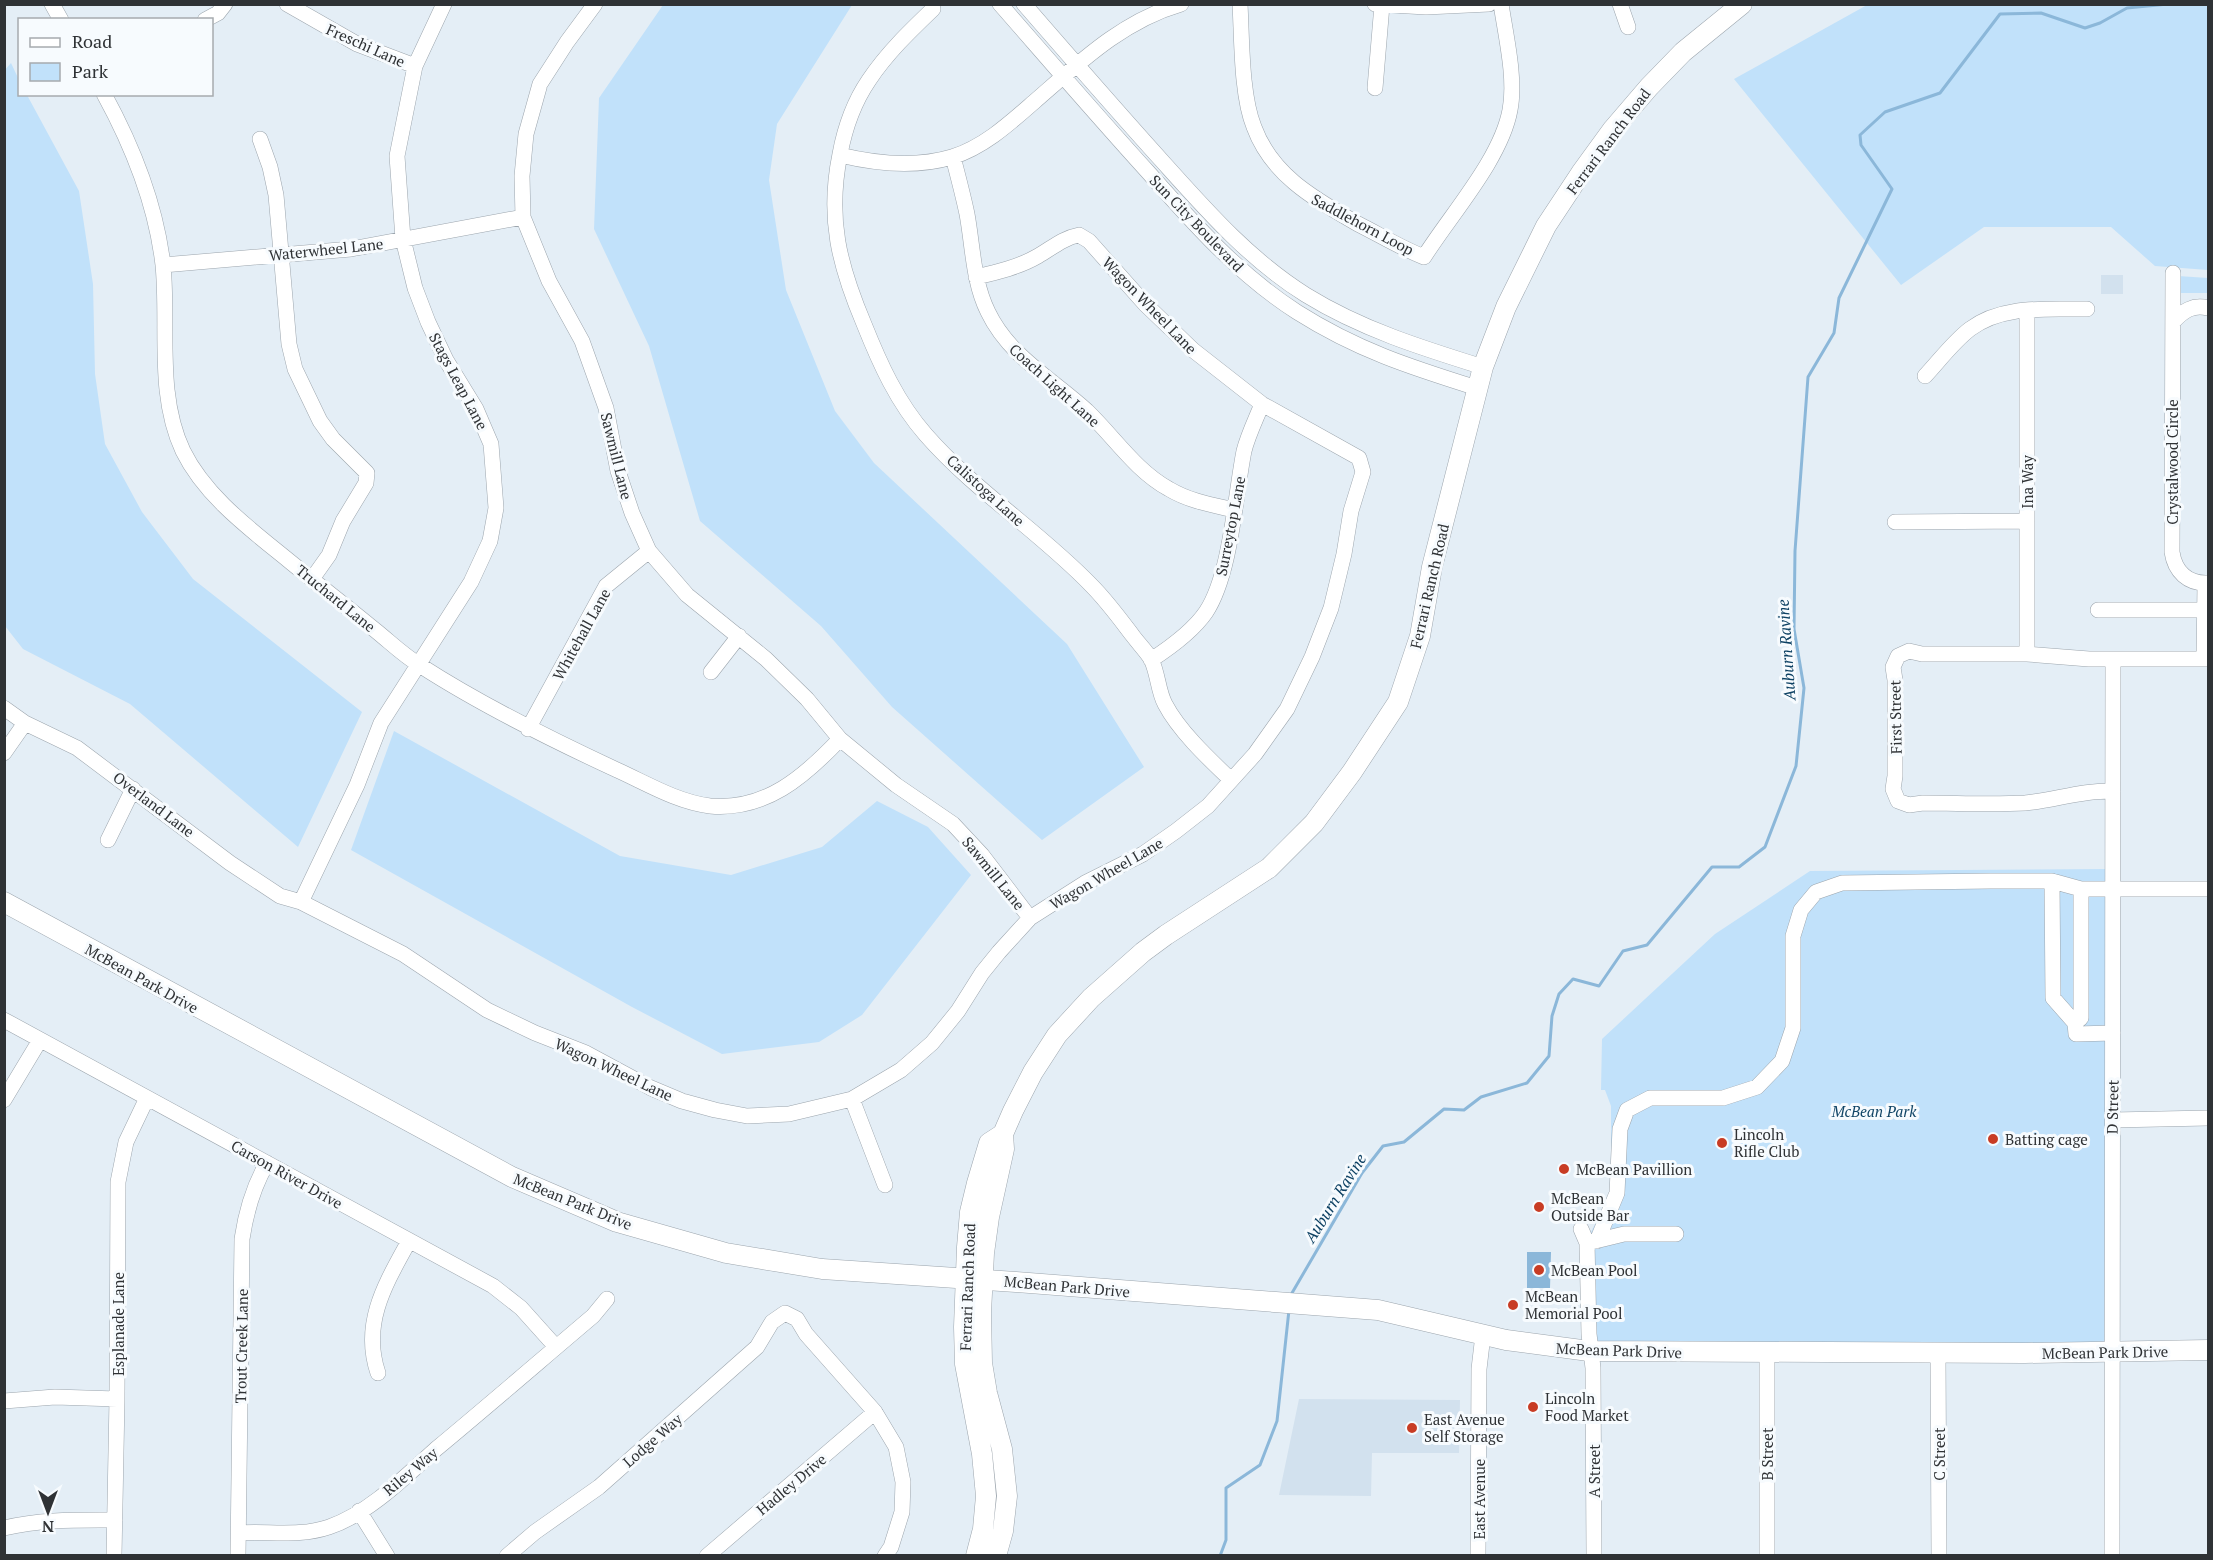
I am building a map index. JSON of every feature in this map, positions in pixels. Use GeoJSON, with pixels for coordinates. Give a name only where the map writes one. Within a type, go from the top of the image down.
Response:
{"type":"FeatureCollection","features":[{"type":"Feature","properties":{"kind":"main road","name":"Ferrari Ranch Road"},"geometry":{"type":"LineString","coordinates":[[976,1556],[983,1529],[986,1496],[982,1454],[965,1364],[964,1327],[985,1244],[994,1186],[1004,1149],[1003,1134],[1033,1072],[1057,1035],[1091,998],[1166,935],[1269,868],[1314,823],[1352,772],[1398,702],[1420,636],[1432,567],[1483,367],[1506,307],[1546,226],[1581,173],[1649,87],[1683,52],[1742,4]]}},
{"type":"Feature","properties":{"kind":"main road","name":"McBean Park Drive"},"geometry":{"type":"LineString","coordinates":[[4,902],[512,1177],[588,1210],[638,1228],[758,1260],[822,1269],[1378,1310],[1526,1344],[1591,1351],[2112,1353],[2208,1350]]}},
{"type":"Feature","properties":{"kind":"main road","name":"Ferrari Ranch Road"},"geometry":{"type":"LineString","coordinates":[[975,1279],[981,1327],[982,1363],[1002,1449],[1007,1496],[1003,1531],[996,1556]]}},
{"type":"Feature","properties":{"kind":"street"},"geometry":{"type":"LineString","coordinates":[[52,4],[60,18]]}},
{"type":"Feature","properties":{"kind":"street"},"geometry":{"type":"LineString","coordinates":[[209,18],[218,13],[225,4]]}},
{"type":"Feature","properties":{"kind":"street","name":"Freschi Lane"},"geometry":{"type":"LineString","coordinates":[[287,4],[357,44],[415,66]]}},
{"type":"Feature","properties":{"kind":"street","name":"Stags Leap Lane"},"geometry":{"type":"LineString","coordinates":[[301,902],[357,785],[381,723],[471,582],[490,541],[496,508],[491,444],[476,409],[446,360],[428,322],[415,288],[403,239],[397,156],[415,66],[444,4]]}},
{"type":"Feature","properties":{"kind":"street","name":"Sawmill Lane"},"geometry":{"type":"LineString","coordinates":[[595,4],[540,84],[526,134],[522,176],[523,217],[549,281],[582,342],[606,408],[618,471],[649,551],[687,595],[766,659],[807,699],[840,739],[896,785],[953,824],[982,855],[1030,918]]}},
{"type":"Feature","properties":{"kind":"street","name":"Sun City Boulevard"},"geometry":{"type":"LineString","coordinates":[[1000,4],[1070,71],[1219,224],[1262,263],[1305,295],[1364,326],[1420,348],[1483,367]]}},
{"type":"Feature","properties":{"kind":"street","name":"Sun City Boulevard"},"geometry":{"type":"LineString","coordinates":[[1024,4],[1070,71],[1199,229],[1251,278],[1319,326],[1355,345],[1414,369],[1477,388]]}},
{"type":"Feature","properties":{"kind":"street"},"geometry":{"type":"LineString","coordinates":[[840,155],[864,161],[898,164],[924,163],[953,157],[976,147],[1007,126],[1119,32],[1140,20],[1181,4]]}},
{"type":"Feature","properties":{"kind":"street","name":"Saddlehorn Loop"},"geometry":{"type":"LineString","coordinates":[[1240,4],[1247,105],[1254,127],[1265,149],[1279,169],[1311,198],[1404,249],[1424,257],[1496,151],[1505,131],[1512,86],[1501,4]]}},
{"type":"Feature","properties":{"kind":"street"},"geometry":{"type":"LineString","coordinates":[[1376,88],[1379,5],[1426,7],[1489,4]]}},
{"type":"Feature","properties":{"kind":"street"},"geometry":{"type":"LineString","coordinates":[[1620,4],[1628,27]]}},
{"type":"Feature","properties":{"kind":"street","name":"Calistoga Lane"},"geometry":{"type":"LineString","coordinates":[[933,9],[905,36],[869,80],[844,132],[835,177],[833,203],[840,258],[849,289],[883,371],[896,394],[927,436],[955,464],[1090,584],[1114,610],[1151,660],[1165,704],[1198,748],[1230,779]]}},
{"type":"Feature","properties":{"kind":"street","name":"Truchard Lane"},"geometry":{"type":"LineString","coordinates":[[105,96],[123,129],[142,178],[154,219],[163,265],[170,408],[183,450],[201,478],[236,516],[418,664],[528,729],[671,795],[710,806],[751,803],[783,789],[816,764],[840,739]]}},
{"type":"Feature","properties":{"kind":"street"},"geometry":{"type":"LineString","coordinates":[[260,139],[270,167],[276,195],[289,344],[295,369],[320,421],[333,439],[367,473],[366,483],[343,521],[329,555],[312,579]]}},
{"type":"Feature","properties":{"kind":"street","name":"Coach Light Lane"},"geometry":{"type":"LineString","coordinates":[[953,157],[967,215],[976,277],[987,310],[1008,343],[1087,411],[1150,477],[1188,498],[1234,510]]}},
{"type":"Feature","properties":{"kind":"street","name":"Waterwheel Lane"},"geometry":{"type":"LineString","coordinates":[[163,265],[351,249],[523,217]]}},
{"type":"Feature","properties":{"kind":"street","name":"Wagon Wheel Lane"},"geometry":{"type":"LineString","coordinates":[[301,902],[403,954],[487,1010],[535,1034],[586,1053],[651,1088],[682,1101],[715,1110],[747,1116],[789,1114],[852,1099],[901,1070],[932,1043],[958,1011],[982,973],[1030,918],[1085,883],[1143,854],[1208,806],[1255,754],[1287,709],[1312,657],[1331,608],[1344,554],[1351,511],[1363,471],[1359,458],[1262,404],[1193,350],[1145,304],[1089,241],[1079,235],[1069,237],[1037,257],[1008,270],[976,277]]}},
{"type":"Feature","properties":{"kind":"street","name":"Crystalwood Circle"},"geometry":{"type":"LineString","coordinates":[[2173,273],[2172,552],[2174,564],[2186,578],[2207,583],[2206,659]]}},
{"type":"Feature","properties":{"kind":"street"},"geometry":{"type":"LineString","coordinates":[[2172,322],[2188,309],[2208,308]]}},
{"type":"Feature","properties":{"kind":"street"},"geometry":{"type":"LineString","coordinates":[[1926,376],[1971,329],[1996,315],[2027,311],[2087,309]]}},
{"type":"Feature","properties":{"kind":"street","name":"Ina Way"},"geometry":{"type":"LineString","coordinates":[[2027,311],[2027,654]]}},
{"type":"Feature","properties":{"kind":"street","name":"Surreytop Lane"},"geometry":{"type":"LineString","coordinates":[[1151,660],[1178,640],[1206,612],[1218,588],[1245,448],[1262,404]]}},
{"type":"Feature","properties":{"kind":"street"},"geometry":{"type":"LineString","coordinates":[[1895,522],[2027,521]]}},
{"type":"Feature","properties":{"kind":"street","name":"Whitehall Lane"},"geometry":{"type":"LineString","coordinates":[[528,729],[606,586],[649,551]]}},
{"type":"Feature","properties":{"kind":"street"},"geometry":{"type":"LineString","coordinates":[[2098,610],[2205,610]]}},
{"type":"Feature","properties":{"kind":"street"},"geometry":{"type":"LineString","coordinates":[[711,672],[739,636]]}},
{"type":"Feature","properties":{"kind":"street","name":"First Street"},"geometry":{"type":"LineString","coordinates":[[2113,791],[2076,794],[2023,803],[1909,805],[1898,801],[1893,789],[1895,776],[1893,667],[1898,656],[1909,651],[1923,654],[2027,654],[2113,659],[2206,659]]}},
{"type":"Feature","properties":{"kind":"street","name":"D Street"},"geometry":{"type":"LineString","coordinates":[[2112,1556],[2113,659]]}},
{"type":"Feature","properties":{"kind":"street","name":"Overland Lane"},"geometry":{"type":"LineString","coordinates":[[4,708],[25,723],[77,748],[231,863],[280,896],[301,902]]}},
{"type":"Feature","properties":{"kind":"street"},"geometry":{"type":"LineString","coordinates":[[4,753],[25,723]]}},
{"type":"Feature","properties":{"kind":"street"},"geometry":{"type":"LineString","coordinates":[[108,840],[133,789]]}},
{"type":"Feature","properties":{"kind":"street"},"geometry":{"type":"LineString","coordinates":[[1588,1237],[1617,1193],[1620,1130],[1627,1110],[1650,1098],[1724,1098],[1757,1087],[1782,1061],[1793,1028],[1793,936],[1801,910],[1816,892],[1842,883],[2052,882],[2080,889],[2208,889]]}},
{"type":"Feature","properties":{"kind":"street"},"geometry":{"type":"LineString","coordinates":[[2052,882],[2053,998],[2075,1023],[2076,1034],[2113,1033]]}},
{"type":"Feature","properties":{"kind":"street"},"geometry":{"type":"LineString","coordinates":[[2075,1023],[2081,1018],[2080,889]]}},
{"type":"Feature","properties":{"kind":"street","name":"Carson River Drive"},"geometry":{"type":"LineString","coordinates":[[4,1020],[494,1286],[521,1308],[556,1347]]}},
{"type":"Feature","properties":{"kind":"street"},"geometry":{"type":"LineString","coordinates":[[4,1100],[40,1040]]}},
{"type":"Feature","properties":{"kind":"street","name":"Esplanade Lane"},"geometry":{"type":"LineString","coordinates":[[114,1556],[118,1182],[126,1142],[147,1098]]}},
{"type":"Feature","properties":{"kind":"street"},"geometry":{"type":"LineString","coordinates":[[852,1099],[885,1185]]}},
{"type":"Feature","properties":{"kind":"street"},"geometry":{"type":"LineString","coordinates":[[2113,1120],[2208,1119]]}},
{"type":"Feature","properties":{"kind":"street","name":"Trout Creek Lane"},"geometry":{"type":"LineString","coordinates":[[238,1556],[242,1239],[246,1213],[267,1163]]}},
{"type":"Feature","properties":{"kind":"street"},"geometry":{"type":"LineString","coordinates":[[1588,1237],[1676,1234]]}},
{"type":"Feature","properties":{"kind":"street","name":"A Street"},"geometry":{"type":"LineString","coordinates":[[1588,1237],[1593,1368],[1594,1556]]}},
{"type":"Feature","properties":{"kind":"street"},"geometry":{"type":"LineString","coordinates":[[378,1373],[372,1356],[377,1309],[383,1288],[409,1241]]}},
{"type":"Feature","properties":{"kind":"street","name":"Riley Way"},"geometry":{"type":"LineString","coordinates":[[239,1533],[303,1534],[330,1527],[359,1511],[398,1482],[593,1316],[607,1299]]}},
{"type":"Feature","properties":{"kind":"street","name":"Lodge Way"},"geometry":{"type":"LineString","coordinates":[[507,1556],[535,1532],[599,1487],[758,1347],[772,1322],[785,1313],[797,1318],[806,1334],[875,1412]]}},
{"type":"Feature","properties":{"kind":"street","name":"East Avenue"},"geometry":{"type":"LineString","coordinates":[[1478,1556],[1479,1369],[1483,1335]]}},
{"type":"Feature","properties":{"kind":"street","name":"B Street"},"geometry":{"type":"LineString","coordinates":[[1767,1353],[1767,1556]]}},
{"type":"Feature","properties":{"kind":"street","name":"C Street"},"geometry":{"type":"LineString","coordinates":[[1938,1353],[1939,1556]]}},
{"type":"Feature","properties":{"kind":"street"},"geometry":{"type":"LineString","coordinates":[[4,1401],[55,1397],[117,1399]]}},
{"type":"Feature","properties":{"kind":"street"},"geometry":{"type":"LineString","coordinates":[[875,1412],[896,1447],[903,1482],[902,1512],[891,1548],[885,1556]]}},
{"type":"Feature","properties":{"kind":"street","name":"Hadley Drive"},"geometry":{"type":"LineString","coordinates":[[707,1556],[875,1412]]}},
{"type":"Feature","properties":{"kind":"street"},"geometry":{"type":"LineString","coordinates":[[359,1511],[387,1556]]}},
{"type":"Feature","properties":{"kind":"street"},"geometry":{"type":"LineString","coordinates":[[4,1528],[29,1522],[54,1520],[115,1520]]}},
{"type":"Feature","properties":{"kind":"shaded area"},"geometry":{"type":"Polygon","coordinates":[[[2101,275],[2123,275],[2123,294],[2101,294],[2101,275]]]}},
{"type":"Feature","properties":{"kind":"shaded area","name":"McBean Pool"},"geometry":{"type":"Polygon","coordinates":[[[1527,1252],[1551,1252],[1550,1288],[1527,1288],[1527,1252]]]}},
{"type":"Feature","properties":{"kind":"shaded area"},"geometry":{"type":"Polygon","coordinates":[[[1299,1399],[1460,1400],[1459,1453],[1372,1453],[1371,1496],[1279,1495],[1299,1399]]]}},
{"type":"Feature","properties":{"kind":"green space"},"geometry":{"type":"Polygon","coordinates":[[[663,5],[852,5],[777,124],[769,180],[786,290],[835,411],[874,463],[1067,644],[1144,767],[1042,840],[892,707],[821,626],[700,521],[649,346],[594,229],[599,98],[663,5]]]}},
{"type":"Feature","properties":{"kind":"green space"},"geometry":{"type":"Polygon","coordinates":[[[1867,5],[2208,5],[2208,270],[2155,266],[2111,227],[1984,227],[1901,285],[1734,79],[1867,5]]]}},
{"type":"Feature","properties":{"kind":"green space"},"geometry":{"type":"Polygon","coordinates":[[[11,63],[18,78],[18,96],[28,96],[79,191],[93,284],[95,374],[105,444],[142,512],[193,579],[362,712],[298,847],[130,704],[23,649],[5,626],[4,71],[11,63]]]}},
{"type":"Feature","properties":{"kind":"green space"},"geometry":{"type":"Polygon","coordinates":[[[2178,276],[2208,278],[2208,293],[2178,293],[2178,276]]]}},
{"type":"Feature","properties":{"kind":"green space"},"geometry":{"type":"Polygon","coordinates":[[[394,731],[620,856],[731,875],[822,847],[877,801],[928,827],[971,875],[862,1015],[819,1042],[722,1054],[632,1007],[351,850],[394,731]]]}},
{"type":"Feature","properties":{"kind":"green space","name":"McBean Park"},"geometry":{"type":"Polygon","coordinates":[[[2110,869],[2109,1347],[1590,1346],[1587,1240],[1611,1192],[1611,1106],[1605,1090],[1601,1090],[1602,1039],[1715,934],[1810,871],[2110,869]]]}},
{"type":"Feature","properties":{"kind":"waterway","name":"Auburn Ravine"},"geometry":{"type":"LineString","coordinates":[[1291,1298],[1362,1173],[1383,1146],[1404,1142],[1444,1109],[1464,1110],[1481,1097],[1527,1083],[1549,1056],[1552,1016],[1559,994],[1573,979],[1599,986],[1623,951],[1647,945],[1712,867],[1739,867],[1765,847],[1796,766],[1804,688],[1794,629],[1795,551],[1808,377],[1834,333],[1839,298],[1892,189],[1861,145],[1860,135],[1885,112],[1940,93],[2000,14],[2041,13],[2085,28],[2100,23],[2127,8],[2168,4]]}},
{"type":"Feature","properties":{"kind":"waterway","name":"Auburn Ravine"},"geometry":{"type":"LineString","coordinates":[[1220,1556],[1226,1540],[1226,1488],[1260,1465],[1277,1421],[1289,1310]]}},
{"type":"Feature","properties":{"kind":"place","name":"Batting cage"},"geometry":{"type":"Point","coordinates":[1993,1139]}},
{"type":"Feature","properties":{"kind":"place","name":"Lincoln Rifle Club"},"geometry":{"type":"Point","coordinates":[1722,1143]}},
{"type":"Feature","properties":{"kind":"place","name":"McBean Pavillion"},"geometry":{"type":"Point","coordinates":[1564,1169]}},
{"type":"Feature","properties":{"kind":"place","name":"McBean Outside Bar"},"geometry":{"type":"Point","coordinates":[1539,1207]}},
{"type":"Feature","properties":{"kind":"place","name":"McBean Pool"},"geometry":{"type":"Point","coordinates":[1539,1270]}},
{"type":"Feature","properties":{"kind":"place","name":"McBean Memorial Pool"},"geometry":{"type":"Point","coordinates":[1513,1305]}},
{"type":"Feature","properties":{"kind":"place","name":"Lincoln Food Market"},"geometry":{"type":"Point","coordinates":[1533,1407]}},
{"type":"Feature","properties":{"kind":"place","name":"East Avenue Self Storage"},"geometry":{"type":"Point","coordinates":[1412,1428]}}]}
